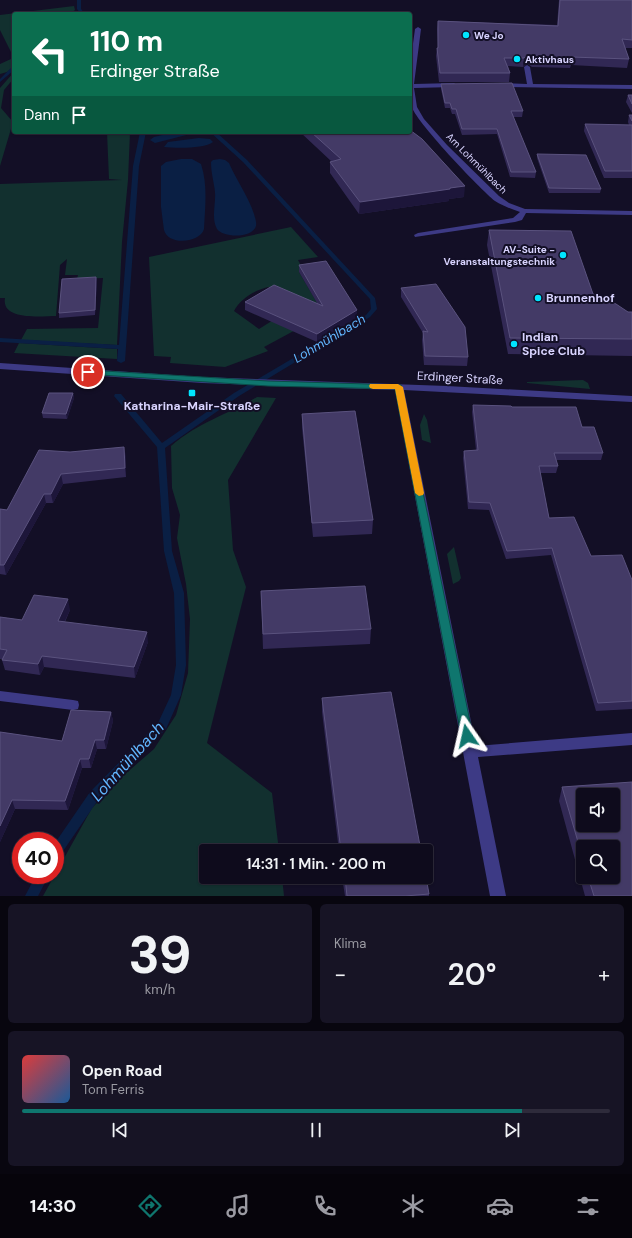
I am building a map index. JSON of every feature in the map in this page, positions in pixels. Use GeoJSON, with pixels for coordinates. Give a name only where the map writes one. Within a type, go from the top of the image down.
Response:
{"type":"FeatureCollection","features":[{"type":"Feature","properties":{"kind":"street","name":"Am Lohmühlbach"},"geometry":{"type":"LineString","coordinates":[[412,78],[418,29]]}},
{"type":"Feature","properties":{"kind":"street"},"geometry":{"type":"LineString","coordinates":[[527,67],[530,85]]}},
{"type":"Feature","properties":{"kind":"street"},"geometry":{"type":"LineString","coordinates":[[412,86],[464,85]]}},
{"type":"Feature","properties":{"kind":"street"},"geometry":{"type":"LineString","coordinates":[[494,85],[632,86]]}},
{"type":"Feature","properties":{"kind":"street","name":"Am Lohmühlbach"},"geometry":{"type":"LineString","coordinates":[[412,93],[414,107],[422,120],[445,146],[496,198],[506,205],[524,211],[632,213]]}},
{"type":"Feature","properties":{"kind":"street"},"geometry":{"type":"LineString","coordinates":[[418,235],[515,220],[519,218],[524,211]]}},
{"type":"Feature","properties":{"kind":"street","name":"Erdinger Straße"},"geometry":{"type":"LineString","coordinates":[[0,366],[268,384],[398,387],[632,398]]}},
{"type":"Feature","properties":{"kind":"street"},"geometry":{"type":"LineString","coordinates":[[398,387],[498,896]]}},
{"type":"Feature","properties":{"kind":"street"},"geometry":{"type":"LineString","coordinates":[[0,696],[73,705]]}},
{"type":"Feature","properties":{"kind":"street"},"geometry":{"type":"LineString","coordinates":[[470,752],[632,739]]}},
{"type":"Feature","properties":{"kind":"green space"},"geometry":{"type":"Polygon","coordinates":[[[74,6],[75,10],[72,12],[25,12],[74,6]]]}},
{"type":"Feature","properties":{"kind":"green space"},"geometry":{"type":"Polygon","coordinates":[[[12,14],[12,54],[0,30],[0,15],[12,14]]]}},
{"type":"Feature","properties":{"kind":"green space"},"geometry":{"type":"Polygon","coordinates":[[[12,58],[12,68],[7,72],[0,74],[0,64],[12,58]]]}},
{"type":"Feature","properties":{"kind":"green space"},"geometry":{"type":"Polygon","coordinates":[[[12,74],[12,80],[4,90],[1,108],[12,121],[12,125],[0,166],[0,88],[12,74]]]}},
{"type":"Feature","properties":{"kind":"green space"},"geometry":{"type":"Polygon","coordinates":[[[107,134],[130,134],[128,180],[122,242],[117,345],[21,340],[27,329],[98,328],[103,278],[77,279],[78,275],[65,275],[67,259],[60,265],[56,316],[24,316],[9,311],[5,305],[5,298],[0,298],[0,184],[122,180],[109,179],[107,134]]]}},
{"type":"Feature","properties":{"kind":"green space"},"geometry":{"type":"Polygon","coordinates":[[[291,227],[318,257],[298,260],[304,271],[299,272],[319,306],[327,313],[264,347],[268,351],[225,367],[170,363],[171,357],[154,356],[149,257],[291,227]],[[268,287],[258,290],[248,296],[234,311],[259,329],[302,302],[268,287]]]}},
{"type":"Feature","properties":{"kind":"green space"},"geometry":{"type":"Polygon","coordinates":[[[19,343],[117,349],[117,359],[14,353],[19,343]]]}},
{"type":"Feature","properties":{"kind":"green space"},"geometry":{"type":"Polygon","coordinates":[[[583,380],[588,383],[590,389],[527,383],[527,382],[583,380]]]}},
{"type":"Feature","properties":{"kind":"green space"},"geometry":{"type":"Polygon","coordinates":[[[257,397],[276,398],[228,480],[233,550],[246,587],[207,743],[272,793],[278,844],[199,844],[199,884],[283,884],[284,896],[43,896],[50,884],[64,884],[64,858],[92,808],[124,775],[154,749],[176,715],[188,673],[190,619],[186,584],[177,538],[180,515],[172,488],[171,446],[192,431],[257,397]]]}},
{"type":"Feature","properties":{"kind":"green space"},"geometry":{"type":"Polygon","coordinates":[[[424,414],[427,420],[431,443],[422,440],[420,425],[424,414]]]}},
{"type":"Feature","properties":{"kind":"green space"},"geometry":{"type":"Polygon","coordinates":[[[454,547],[461,578],[453,584],[447,554],[454,547]]]}},
{"type":"Feature","properties":{"kind":"water"},"geometry":{"type":"Polygon","coordinates":[[[167,134],[190,134],[155,143],[150,140],[154,137],[167,134]]]}},
{"type":"Feature","properties":{"kind":"water"},"geometry":{"type":"Polygon","coordinates":[[[199,138],[210,139],[213,142],[197,147],[164,147],[168,142],[199,138]]]}},
{"type":"Feature","properties":{"kind":"water"},"geometry":{"type":"Polygon","coordinates":[[[181,159],[192,159],[201,164],[205,180],[204,229],[197,237],[184,241],[171,239],[167,235],[164,230],[161,207],[161,166],[166,162],[181,159]]]}},
{"type":"Feature","properties":{"kind":"water"},"geometry":{"type":"Polygon","coordinates":[[[220,159],[229,163],[252,207],[256,222],[252,231],[247,234],[226,234],[217,229],[215,225],[215,192],[211,162],[213,160],[220,159]]]}},
{"type":"Feature","properties":{"kind":"building"},"geometry":{"type":"Polygon","coordinates":[[[560,0],[632,0],[632,40],[622,39],[629,59],[571,57],[572,60],[533,58],[529,55],[524,58],[504,58],[510,73],[440,73],[437,48],[438,21],[558,26],[560,0]]]}},
{"type":"Feature","properties":{"kind":"building"},"geometry":{"type":"Polygon","coordinates":[[[512,83],[523,111],[511,111],[536,172],[511,172],[497,129],[462,129],[456,109],[452,109],[450,103],[445,103],[441,84],[512,83]]]}},
{"type":"Feature","properties":{"kind":"building"},"geometry":{"type":"Polygon","coordinates":[[[628,95],[632,95],[632,104],[628,95]]]}},
{"type":"Feature","properties":{"kind":"building"},"geometry":{"type":"Polygon","coordinates":[[[585,124],[632,125],[632,171],[605,171],[585,124]]]}},
{"type":"Feature","properties":{"kind":"building"},"geometry":{"type":"Polygon","coordinates":[[[412,132],[422,139],[465,186],[360,202],[330,162],[341,159],[313,134],[412,134],[412,132]]]}},
{"type":"Feature","properties":{"kind":"building"},"geometry":{"type":"Polygon","coordinates":[[[537,154],[586,155],[601,189],[549,188],[537,154]]]}},
{"type":"Feature","properties":{"kind":"building","name":"Brunnenhof"},"geometry":{"type":"Polygon","coordinates":[[[489,230],[571,231],[593,294],[616,304],[628,312],[632,312],[632,339],[510,338],[489,230]]]}},
{"type":"Feature","properties":{"kind":"building"},"geometry":{"type":"Polygon","coordinates":[[[326,261],[357,310],[317,334],[245,302],[274,285],[323,306],[299,265],[326,261]]]}},
{"type":"Feature","properties":{"kind":"building"},"geometry":{"type":"Polygon","coordinates":[[[96,277],[95,310],[59,313],[62,279],[96,277]]]}},
{"type":"Feature","properties":{"kind":"building"},"geometry":{"type":"Polygon","coordinates":[[[436,284],[465,327],[468,357],[425,356],[423,331],[428,332],[401,288],[436,284]]]}},
{"type":"Feature","properties":{"kind":"building"},"geometry":{"type":"Polygon","coordinates":[[[49,393],[73,393],[66,414],[42,413],[49,393]]]}},
{"type":"Feature","properties":{"kind":"building"},"geometry":{"type":"Polygon","coordinates":[[[473,405],[512,407],[576,407],[582,427],[594,427],[603,453],[554,453],[558,466],[539,466],[549,518],[574,517],[591,556],[622,555],[632,580],[632,701],[598,703],[552,548],[507,551],[490,503],[469,502],[464,451],[478,450],[473,405]]]}},
{"type":"Feature","properties":{"kind":"building"},"geometry":{"type":"Polygon","coordinates":[[[355,411],[373,520],[312,523],[302,414],[355,411]]]}},
{"type":"Feature","properties":{"kind":"building"},"geometry":{"type":"Polygon","coordinates":[[[124,447],[125,468],[61,474],[51,494],[44,494],[4,565],[0,565],[0,509],[7,510],[39,450],[70,452],[124,447]]]}},
{"type":"Feature","properties":{"kind":"building"},"geometry":{"type":"Polygon","coordinates":[[[365,586],[371,629],[263,634],[261,591],[365,586]]]}},
{"type":"Feature","properties":{"kind":"building"},"geometry":{"type":"Polygon","coordinates":[[[34,595],[68,599],[58,621],[147,632],[134,667],[42,656],[38,664],[2,660],[7,650],[0,649],[0,617],[22,620],[34,595]]]}},
{"type":"Feature","properties":{"kind":"building"},"geometry":{"type":"Polygon","coordinates":[[[391,692],[420,844],[340,844],[322,698],[391,692]]]}},
{"type":"Feature","properties":{"kind":"building"},"geometry":{"type":"Polygon","coordinates":[[[71,710],[111,712],[104,740],[95,740],[89,759],[80,759],[65,801],[12,800],[0,826],[0,732],[62,741],[71,710]]]}},
{"type":"Feature","properties":{"kind":"building"},"geometry":{"type":"Polygon","coordinates":[[[632,782],[632,896],[594,896],[590,884],[620,884],[620,840],[577,840],[562,787],[632,782]]]}},
{"type":"Feature","properties":{"kind":"building"},"geometry":{"type":"Polygon","coordinates":[[[346,884],[427,884],[429,894],[405,896],[347,896],[346,884]]]}},
{"type":"Feature","properties":{"kind":"waterway","name":"Lohmühlbach"},"geometry":{"type":"LineString","coordinates":[[79,0],[79,9],[81,12]]}},
{"type":"Feature","properties":{"kind":"waterway","name":"Lohmühlbach"},"geometry":{"type":"LineString","coordinates":[[0,81],[12,70]]}},
{"type":"Feature","properties":{"kind":"waterway","name":"Lohmühlbach"},"geometry":{"type":"LineString","coordinates":[[121,361],[136,166],[143,134]]}},
{"type":"Feature","properties":{"kind":"waterway","name":"Lohmühlbach"},"geometry":{"type":"LineString","coordinates":[[161,447],[236,394],[368,316],[374,309],[373,299],[245,161],[215,134]]}},
{"type":"Feature","properties":{"kind":"waterway","name":"Lohmühlbach"},"geometry":{"type":"LineString","coordinates":[[0,340],[122,347]]}},
{"type":"Feature","properties":{"kind":"waterway","name":"Lohmühlbach"},"geometry":{"type":"LineString","coordinates":[[118,396],[161,447]]}},
{"type":"Feature","properties":{"kind":"waterway","name":"Lohmühlbach"},"geometry":{"type":"LineString","coordinates":[[64,840],[94,796],[162,726],[176,695],[181,665],[179,593],[168,551],[161,447]]}},
{"type":"Feature","properties":{"kind":"waterway","name":"Lohmühlbach"},"geometry":{"type":"LineString","coordinates":[[31,896],[38,884]]}},
{"type":"Feature","properties":{"kind":"slow traffic"},"geometry":{"type":"LineString","coordinates":[[373,386],[398,387],[419,493]]}},
{"type":"Feature","properties":{"kind":"place","name":"We Jo"},"geometry":{"type":"Point","coordinates":[466,35]}},
{"type":"Feature","properties":{"kind":"place","name":"Aktivhaus"},"geometry":{"type":"Point","coordinates":[517,59]}},
{"type":"Feature","properties":{"kind":"place","name":"AV-Suite - Veranstaltungstechnik"},"geometry":{"type":"Point","coordinates":[563,255]}},
{"type":"Feature","properties":{"kind":"place","name":"Brunnenhof"},"geometry":{"type":"Point","coordinates":[538,298]}},
{"type":"Feature","properties":{"kind":"place","name":"Indian Spice Club"},"geometry":{"type":"Point","coordinates":[514,344]}},
{"type":"Feature","properties":{"kind":"place","name":"Katharina-Mair-Straße"},"geometry":{"type":"Point","coordinates":[192,393]}},
{"type":"Feature","properties":{"kind":"route"},"geometry":{"type":"LineString","coordinates":[[88,372],[268,384],[398,387],[467,736]]}}]}
